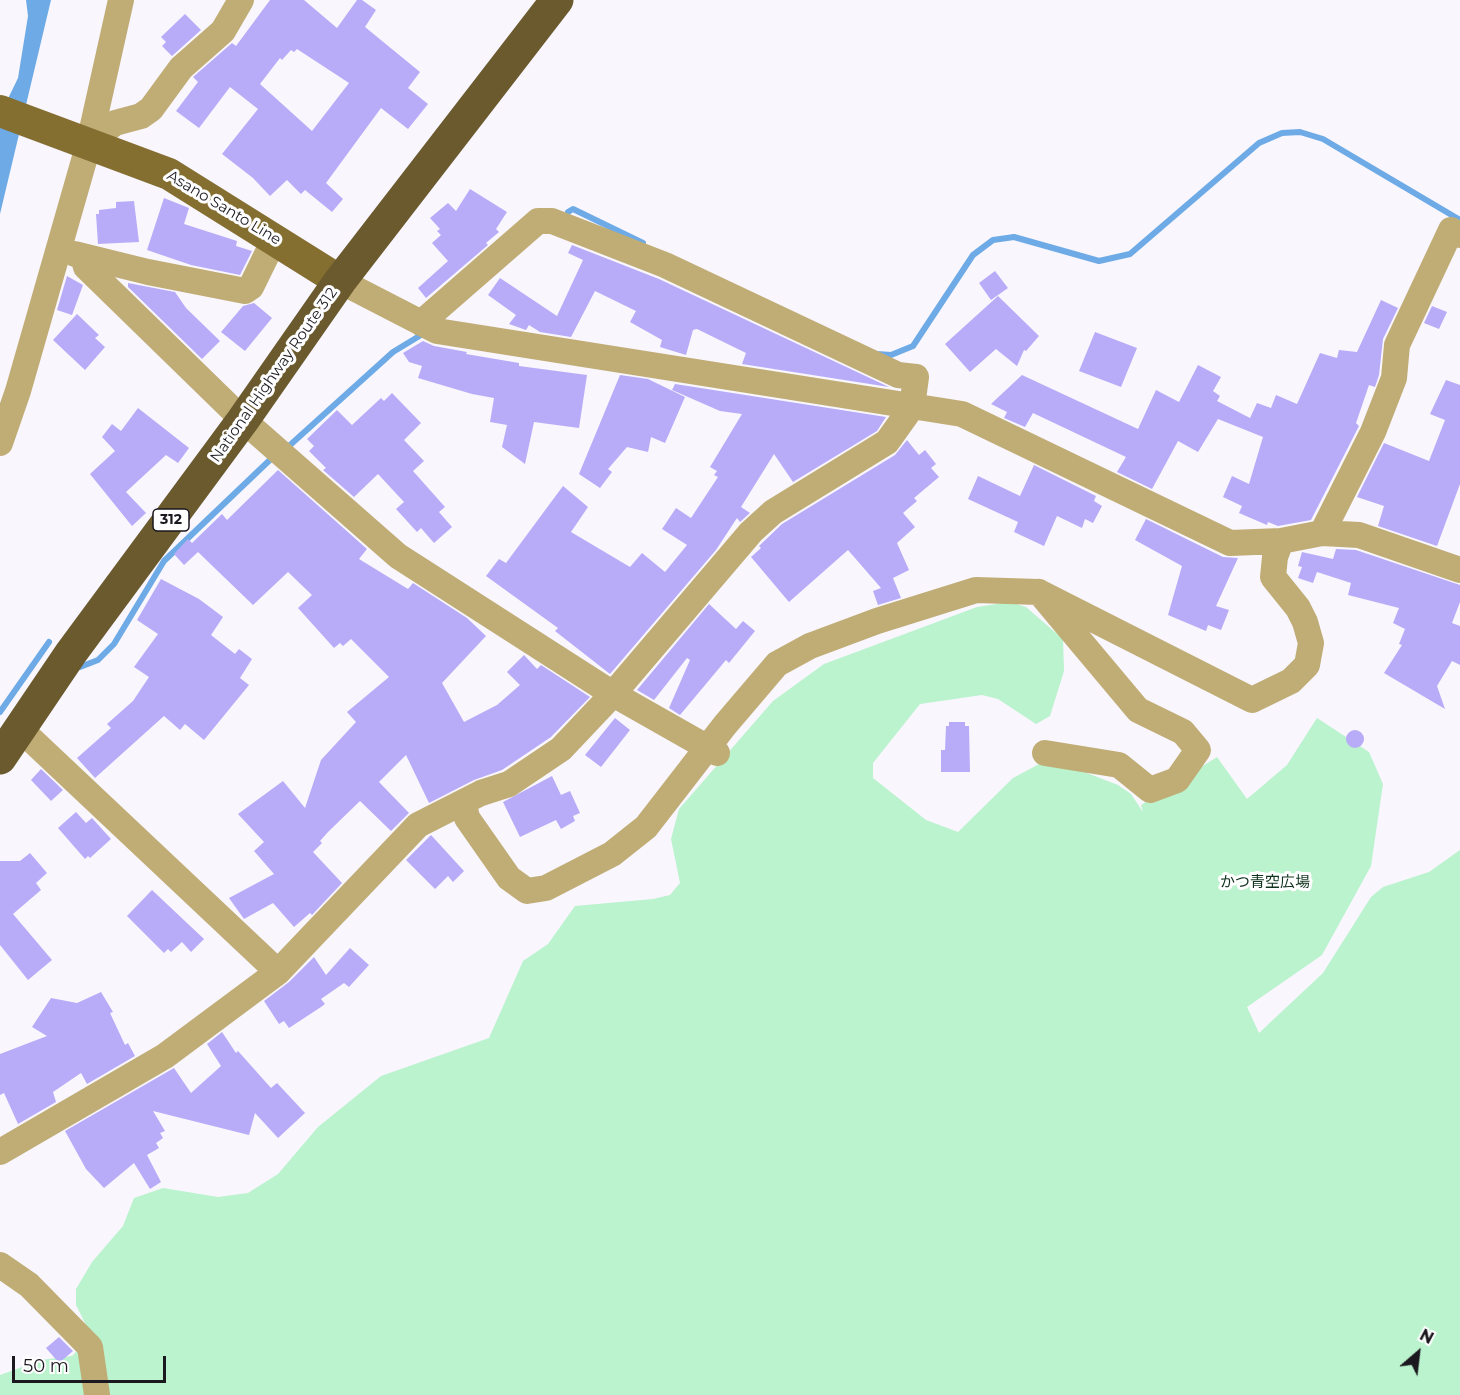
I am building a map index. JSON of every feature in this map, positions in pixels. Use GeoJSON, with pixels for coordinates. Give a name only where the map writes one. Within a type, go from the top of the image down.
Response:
{"type":"FeatureCollection","features":[{"type":"Feature","properties":{"kind":"highway","name":"National Highway Route 312"},"geometry":{"type":"LineString","coordinates":[[0,758],[19,728],[243,420],[340,281],[557,0]]}},
{"type":"Feature","properties":{"kind":"main road","name":"Asano Santo Line"},"geometry":{"type":"LineString","coordinates":[[0,111],[169,174],[275,238],[340,281]]}},
{"type":"Feature","properties":{"kind":"street"},"geometry":{"type":"LineString","coordinates":[[0,443],[18,391],[58,250],[81,141],[121,0]]}},
{"type":"Feature","properties":{"kind":"street"},"geometry":{"type":"LineString","coordinates":[[81,141],[115,123],[141,116],[150,109],[182,68],[223,31],[241,0]]}},
{"type":"Feature","properties":{"kind":"street"},"geometry":{"type":"LineString","coordinates":[[0,1152],[165,1056],[278,972],[418,825],[481,794],[509,784],[561,749],[613,694],[751,532],[773,512],[887,442],[912,407],[916,377],[898,375],[665,265],[552,221],[538,221],[421,323]]}},
{"type":"Feature","properties":{"kind":"street"},"geometry":{"type":"LineString","coordinates":[[1322,533],[1373,432],[1394,378],[1396,345],[1451,230],[1460,235]]}},
{"type":"Feature","properties":{"kind":"street"},"geometry":{"type":"LineString","coordinates":[[58,250],[245,291],[252,287],[275,238]]}},
{"type":"Feature","properties":{"kind":"street"},"geometry":{"type":"LineString","coordinates":[[83,256],[86,267],[243,420],[398,556],[613,694],[713,750]]}},
{"type":"Feature","properties":{"kind":"street"},"geometry":{"type":"LineString","coordinates":[[340,281],[437,330],[962,414],[1230,543],[1281,541],[1322,533],[1359,535],[1460,570]]}},
{"type":"Feature","properties":{"kind":"street"},"geometry":{"type":"LineString","coordinates":[[464,804],[467,818],[508,878],[527,891],[546,888],[612,854],[646,827],[713,750],[777,664],[810,646],[877,621],[976,590],[1039,592],[1252,700],[1291,681],[1307,665],[1311,643],[1305,622],[1298,608],[1274,577],[1275,556],[1281,541]]}},
{"type":"Feature","properties":{"kind":"street"},"geometry":{"type":"LineString","coordinates":[[1039,592],[1138,710],[1183,732],[1198,750],[1177,780],[1150,790],[1119,765],[1045,753]]}},
{"type":"Feature","properties":{"kind":"street"},"geometry":{"type":"LineString","coordinates":[[19,728],[278,972]]}},
{"type":"Feature","properties":{"kind":"street"},"geometry":{"type":"LineString","coordinates":[[0,1265],[29,1286],[90,1347],[97,1395]]}},
{"type":"Feature","properties":{"kind":"green space","name":"かつ青空広場"},"geometry":{"type":"Polygon","coordinates":[[[1010,602],[1026,607],[1063,639],[1064,671],[1050,716],[1036,724],[998,699],[982,695],[920,704],[873,763],[873,778],[926,820],[958,832],[1013,778],[1041,763],[1056,761],[1118,785],[1131,794],[1143,812],[1141,805],[1217,757],[1247,799],[1287,765],[1317,718],[1369,752],[1383,784],[1371,866],[1322,955],[1247,1007],[1259,1033],[1323,973],[1371,897],[1383,887],[1429,872],[1460,850],[1460,1395],[0,1395],[0,1375],[41,1360],[72,1356],[82,1346],[89,1331],[76,1305],[76,1289],[92,1262],[123,1226],[134,1198],[163,1188],[218,1197],[248,1193],[278,1174],[318,1127],[381,1076],[489,1038],[523,961],[548,944],[575,906],[653,899],[670,895],[680,883],[671,839],[679,809],[773,701],[824,664],[977,607],[1010,602]]]}},
{"type":"Feature","properties":{"kind":"water"},"geometry":{"type":"Polygon","coordinates":[[[26,0],[51,0],[0,214],[0,115],[18,78],[28,16],[26,0]]]}},
{"type":"Feature","properties":{"kind":"building"},"geometry":{"type":"Polygon","coordinates":[[[270,0],[304,0],[337,28],[357,0],[362,0],[376,10],[365,27],[420,72],[408,88],[428,104],[408,129],[381,108],[326,183],[343,199],[332,212],[305,190],[301,194],[287,180],[270,196],[253,178],[222,154],[258,109],[230,87],[199,128],[176,111],[198,82],[193,77],[232,43],[236,46],[270,0]],[[297,49],[294,52],[291,50],[282,60],[280,58],[260,84],[312,131],[349,83],[297,49]]]}},
{"type":"Feature","properties":{"kind":"building"},"geometry":{"type":"Polygon","coordinates":[[[185,14],[201,30],[172,56],[162,46],[166,42],[161,37],[185,14]]]}},
{"type":"Feature","properties":{"kind":"building"},"geometry":{"type":"Polygon","coordinates":[[[470,189],[507,212],[496,229],[499,232],[486,243],[488,245],[426,298],[418,288],[448,261],[432,243],[441,235],[437,231],[440,229],[430,218],[448,203],[456,211],[470,189]]]}},
{"type":"Feature","properties":{"kind":"building"},"geometry":{"type":"Polygon","coordinates":[[[164,198],[189,208],[184,224],[237,241],[236,246],[252,251],[240,275],[191,265],[147,250],[164,198]]]}},
{"type":"Feature","properties":{"kind":"building"},"geometry":{"type":"Polygon","coordinates":[[[134,201],[139,242],[98,244],[96,214],[99,214],[99,210],[116,208],[116,202],[134,201]]]}},
{"type":"Feature","properties":{"kind":"building"},"geometry":{"type":"Polygon","coordinates":[[[572,245],[659,279],[889,387],[742,364],[746,353],[697,329],[693,330],[686,355],[660,347],[662,340],[630,322],[636,311],[595,291],[571,337],[540,332],[529,325],[526,330],[509,324],[516,315],[488,295],[500,278],[557,316],[583,260],[568,253],[572,245]]]}},
{"type":"Feature","properties":{"kind":"building"},"geometry":{"type":"Polygon","coordinates":[[[995,271],[1008,288],[991,300],[979,283],[995,271]]]}},
{"type":"Feature","properties":{"kind":"building"},"geometry":{"type":"Polygon","coordinates":[[[67,276],[83,285],[72,315],[57,310],[67,276]]]}},
{"type":"Feature","properties":{"kind":"building"},"geometry":{"type":"Polygon","coordinates":[[[128,283],[175,292],[186,308],[220,341],[202,359],[128,287],[128,283]]]}},
{"type":"Feature","properties":{"kind":"building"},"geometry":{"type":"Polygon","coordinates":[[[998,296],[1039,336],[1026,351],[1024,350],[1017,366],[996,349],[970,372],[945,344],[998,296]]]}},
{"type":"Feature","properties":{"kind":"building"},"geometry":{"type":"Polygon","coordinates":[[[1381,300],[1398,308],[1383,339],[1379,375],[1375,387],[1369,385],[1356,423],[1359,426],[1311,520],[1278,526],[1268,522],[1267,525],[1239,513],[1242,506],[1223,497],[1232,476],[1249,484],[1263,437],[1218,419],[1198,452],[1178,441],[1152,489],[1117,472],[1126,457],[1033,413],[1025,427],[1004,418],[1007,412],[991,404],[1022,375],[1138,429],[1156,390],[1179,402],[1198,365],[1221,377],[1213,391],[1220,396],[1217,401],[1250,418],[1257,403],[1271,408],[1276,395],[1297,404],[1320,353],[1337,358],[1339,350],[1357,352],[1381,300]]]}},
{"type":"Feature","properties":{"kind":"building"},"geometry":{"type":"Polygon","coordinates":[[[254,303],[272,318],[245,351],[221,332],[243,306],[254,303]]]}},
{"type":"Feature","properties":{"kind":"building"},"geometry":{"type":"Polygon","coordinates":[[[1432,306],[1447,312],[1439,329],[1424,323],[1432,306]]]}},
{"type":"Feature","properties":{"kind":"building"},"geometry":{"type":"Polygon","coordinates":[[[77,314],[99,335],[95,338],[105,347],[85,370],[53,340],[77,314]]]}},
{"type":"Feature","properties":{"kind":"building"},"geometry":{"type":"Polygon","coordinates":[[[1095,332],[1137,348],[1121,387],[1079,371],[1095,332]]]}},
{"type":"Feature","properties":{"kind":"building"},"geometry":{"type":"Polygon","coordinates":[[[423,341],[434,346],[467,352],[466,354],[519,363],[519,366],[587,375],[579,428],[534,422],[525,464],[502,447],[507,425],[490,422],[494,398],[418,378],[422,366],[409,362],[403,353],[423,341]]]}},
{"type":"Feature","properties":{"kind":"building"},"geometry":{"type":"Polygon","coordinates":[[[620,375],[648,379],[685,397],[665,443],[651,437],[648,452],[627,447],[608,469],[612,472],[600,488],[579,474],[620,375]]]}},
{"type":"Feature","properties":{"kind":"building"},"geometry":{"type":"Polygon","coordinates":[[[1446,380],[1460,385],[1460,484],[1437,546],[1378,526],[1384,506],[1357,497],[1384,443],[1429,461],[1445,420],[1430,414],[1446,380]]]}},
{"type":"Feature","properties":{"kind":"building"},"geometry":{"type":"Polygon","coordinates":[[[675,384],[886,417],[877,431],[793,482],[774,454],[741,507],[750,513],[740,522],[737,518],[716,550],[610,674],[555,631],[558,628],[486,576],[499,559],[506,563],[563,486],[588,507],[571,532],[630,567],[642,553],[665,572],[687,545],[662,529],[676,508],[691,518],[718,477],[714,475],[717,471],[710,467],[742,414],[720,411],[672,390],[675,384]]]}},
{"type":"Feature","properties":{"kind":"building"},"geometry":{"type":"Polygon","coordinates":[[[392,393],[421,423],[404,440],[424,461],[413,471],[445,507],[439,512],[452,527],[434,543],[421,528],[417,532],[396,509],[404,502],[378,474],[354,497],[323,470],[326,468],[309,451],[314,446],[307,439],[337,410],[352,425],[381,398],[384,401],[392,393]]]}},
{"type":"Feature","properties":{"kind":"building"},"geometry":{"type":"Polygon","coordinates":[[[138,408],[189,448],[178,463],[166,455],[126,492],[146,513],[132,526],[90,474],[115,451],[102,437],[112,424],[121,431],[138,408]]]}},
{"type":"Feature","properties":{"kind":"building"},"geometry":{"type":"Polygon","coordinates":[[[907,440],[919,455],[925,450],[936,464],[931,468],[939,477],[914,498],[917,501],[903,513],[915,527],[897,543],[909,570],[893,578],[901,598],[878,605],[873,591],[881,588],[848,550],[789,602],[751,557],[761,548],[759,546],[782,524],[895,455],[907,440]]]}},
{"type":"Feature","properties":{"kind":"building"},"geometry":{"type":"Polygon","coordinates":[[[1034,465],[1096,496],[1094,501],[1102,506],[1093,523],[1085,519],[1082,528],[1057,516],[1044,546],[1014,532],[1018,522],[968,499],[978,476],[1020,496],[1034,465]]]}},
{"type":"Feature","properties":{"kind":"building"},"geometry":{"type":"Polygon","coordinates":[[[278,470],[367,549],[359,559],[408,589],[413,583],[467,618],[486,636],[442,683],[464,722],[497,705],[520,685],[507,672],[524,655],[537,669],[541,665],[590,697],[551,737],[502,770],[474,780],[429,803],[406,755],[379,782],[409,813],[391,831],[360,801],[328,832],[313,852],[342,883],[312,915],[310,913],[294,927],[273,903],[244,919],[229,898],[274,874],[254,851],[264,842],[238,814],[283,781],[305,808],[321,760],[356,722],[347,712],[389,677],[351,639],[343,646],[340,643],[334,648],[298,608],[312,595],[288,572],[253,605],[198,552],[184,565],[174,554],[188,539],[192,543],[222,514],[227,520],[278,470]]]}},
{"type":"Feature","properties":{"kind":"building"},"geometry":{"type":"Polygon","coordinates":[[[1146,519],[1223,557],[1238,558],[1216,606],[1229,610],[1221,630],[1208,625],[1206,631],[1168,615],[1182,566],[1135,540],[1146,519]]]}},
{"type":"Feature","properties":{"kind":"building"},"geometry":{"type":"Polygon","coordinates":[[[1336,549],[1356,550],[1460,585],[1460,602],[1452,623],[1460,626],[1460,665],[1452,661],[1437,686],[1445,709],[1384,673],[1402,645],[1399,644],[1405,629],[1393,623],[1399,608],[1348,595],[1351,583],[1317,572],[1313,583],[1298,578],[1302,567],[1298,566],[1302,552],[1333,559],[1336,549]]]}},
{"type":"Feature","properties":{"kind":"building"},"geometry":{"type":"Polygon","coordinates":[[[161,579],[199,599],[223,617],[211,635],[235,654],[239,649],[252,659],[240,678],[249,685],[204,740],[185,724],[180,730],[164,716],[95,778],[77,758],[111,728],[107,724],[133,701],[149,677],[134,667],[158,634],[137,620],[161,579]]]}},
{"type":"Feature","properties":{"kind":"building"},"geometry":{"type":"Polygon","coordinates":[[[709,604],[736,629],[743,621],[755,631],[729,663],[726,660],[680,715],[669,708],[690,660],[687,658],[654,700],[637,690],[709,604]]]}},
{"type":"Feature","properties":{"kind":"building"},"geometry":{"type":"Polygon","coordinates":[[[615,718],[630,730],[601,767],[585,755],[615,718]]]}},
{"type":"Feature","properties":{"kind":"building"},"geometry":{"type":"Polygon","coordinates":[[[949,722],[965,722],[965,726],[969,726],[970,772],[941,772],[941,750],[945,750],[946,726],[949,726],[949,722]]]}},
{"type":"Feature","properties":{"kind":"building"},"geometry":{"type":"Polygon","coordinates":[[[1355,730],[1361,733],[1364,739],[1361,745],[1355,748],[1349,745],[1346,739],[1349,733],[1355,730]]]}},
{"type":"Feature","properties":{"kind":"building"},"geometry":{"type":"Polygon","coordinates":[[[41,769],[63,790],[51,801],[31,780],[41,769]]]}},
{"type":"Feature","properties":{"kind":"building"},"geometry":{"type":"Polygon","coordinates":[[[552,776],[561,795],[570,791],[580,813],[573,816],[575,821],[561,829],[556,820],[520,837],[503,802],[552,776]]]}},
{"type":"Feature","properties":{"kind":"building"},"geometry":{"type":"Polygon","coordinates":[[[76,812],[86,823],[92,818],[111,839],[90,858],[88,856],[85,859],[58,828],[76,812]]]}},
{"type":"Feature","properties":{"kind":"building"},"geometry":{"type":"Polygon","coordinates":[[[431,835],[464,871],[453,882],[448,876],[435,889],[406,860],[431,835]]]}},
{"type":"Feature","properties":{"kind":"building"},"geometry":{"type":"Polygon","coordinates":[[[30,853],[47,873],[36,883],[41,890],[13,914],[52,960],[28,980],[0,945],[0,861],[20,861],[30,853]]]}},
{"type":"Feature","properties":{"kind":"building"},"geometry":{"type":"Polygon","coordinates":[[[152,890],[204,939],[191,952],[182,942],[171,952],[168,949],[164,953],[127,916],[152,890]]]}},
{"type":"Feature","properties":{"kind":"building"},"geometry":{"type":"Polygon","coordinates":[[[350,948],[369,965],[349,987],[344,983],[321,999],[325,1004],[289,1028],[284,1021],[279,1024],[264,1001],[289,982],[314,957],[326,975],[350,948]]]}},
{"type":"Feature","properties":{"kind":"building"},"geometry":{"type":"Polygon","coordinates":[[[101,992],[113,1012],[110,1013],[125,1045],[128,1043],[135,1056],[87,1084],[81,1073],[53,1092],[56,1102],[18,1124],[4,1093],[0,1095],[0,1054],[47,1036],[32,1027],[51,998],[77,1003],[101,992]]]}},
{"type":"Feature","properties":{"kind":"building"},"geometry":{"type":"Polygon","coordinates":[[[222,1032],[236,1053],[238,1051],[271,1088],[277,1083],[305,1113],[278,1138],[255,1113],[249,1135],[153,1111],[165,1131],[160,1133],[163,1138],[156,1143],[159,1148],[147,1155],[161,1182],[150,1189],[134,1163],[104,1188],[86,1169],[65,1131],[174,1068],[191,1093],[221,1066],[207,1044],[222,1032]]]}},
{"type":"Feature","properties":{"kind":"building"},"geometry":{"type":"Polygon","coordinates":[[[59,1337],[73,1351],[59,1363],[46,1348],[59,1337]]]}},
{"type":"Feature","properties":{"kind":"waterway"},"geometry":{"type":"LineString","coordinates":[[877,354],[891,355],[913,346],[973,255],[993,240],[1014,237],[1099,261],[1130,254],[1259,143],[1282,133],[1300,132],[1323,139],[1460,220]]}},
{"type":"Feature","properties":{"kind":"waterway"},"geometry":{"type":"LineString","coordinates":[[568,212],[573,209],[643,243]]}},
{"type":"Feature","properties":{"kind":"waterway"},"geometry":{"type":"LineString","coordinates":[[289,446],[393,352],[421,335]]}},
{"type":"Feature","properties":{"kind":"waterway"},"geometry":{"type":"LineString","coordinates":[[80,667],[98,660],[114,644],[164,561],[274,456]]}},
{"type":"Feature","properties":{"kind":"waterway"},"geometry":{"type":"LineString","coordinates":[[0,712],[49,642]]}}]}
